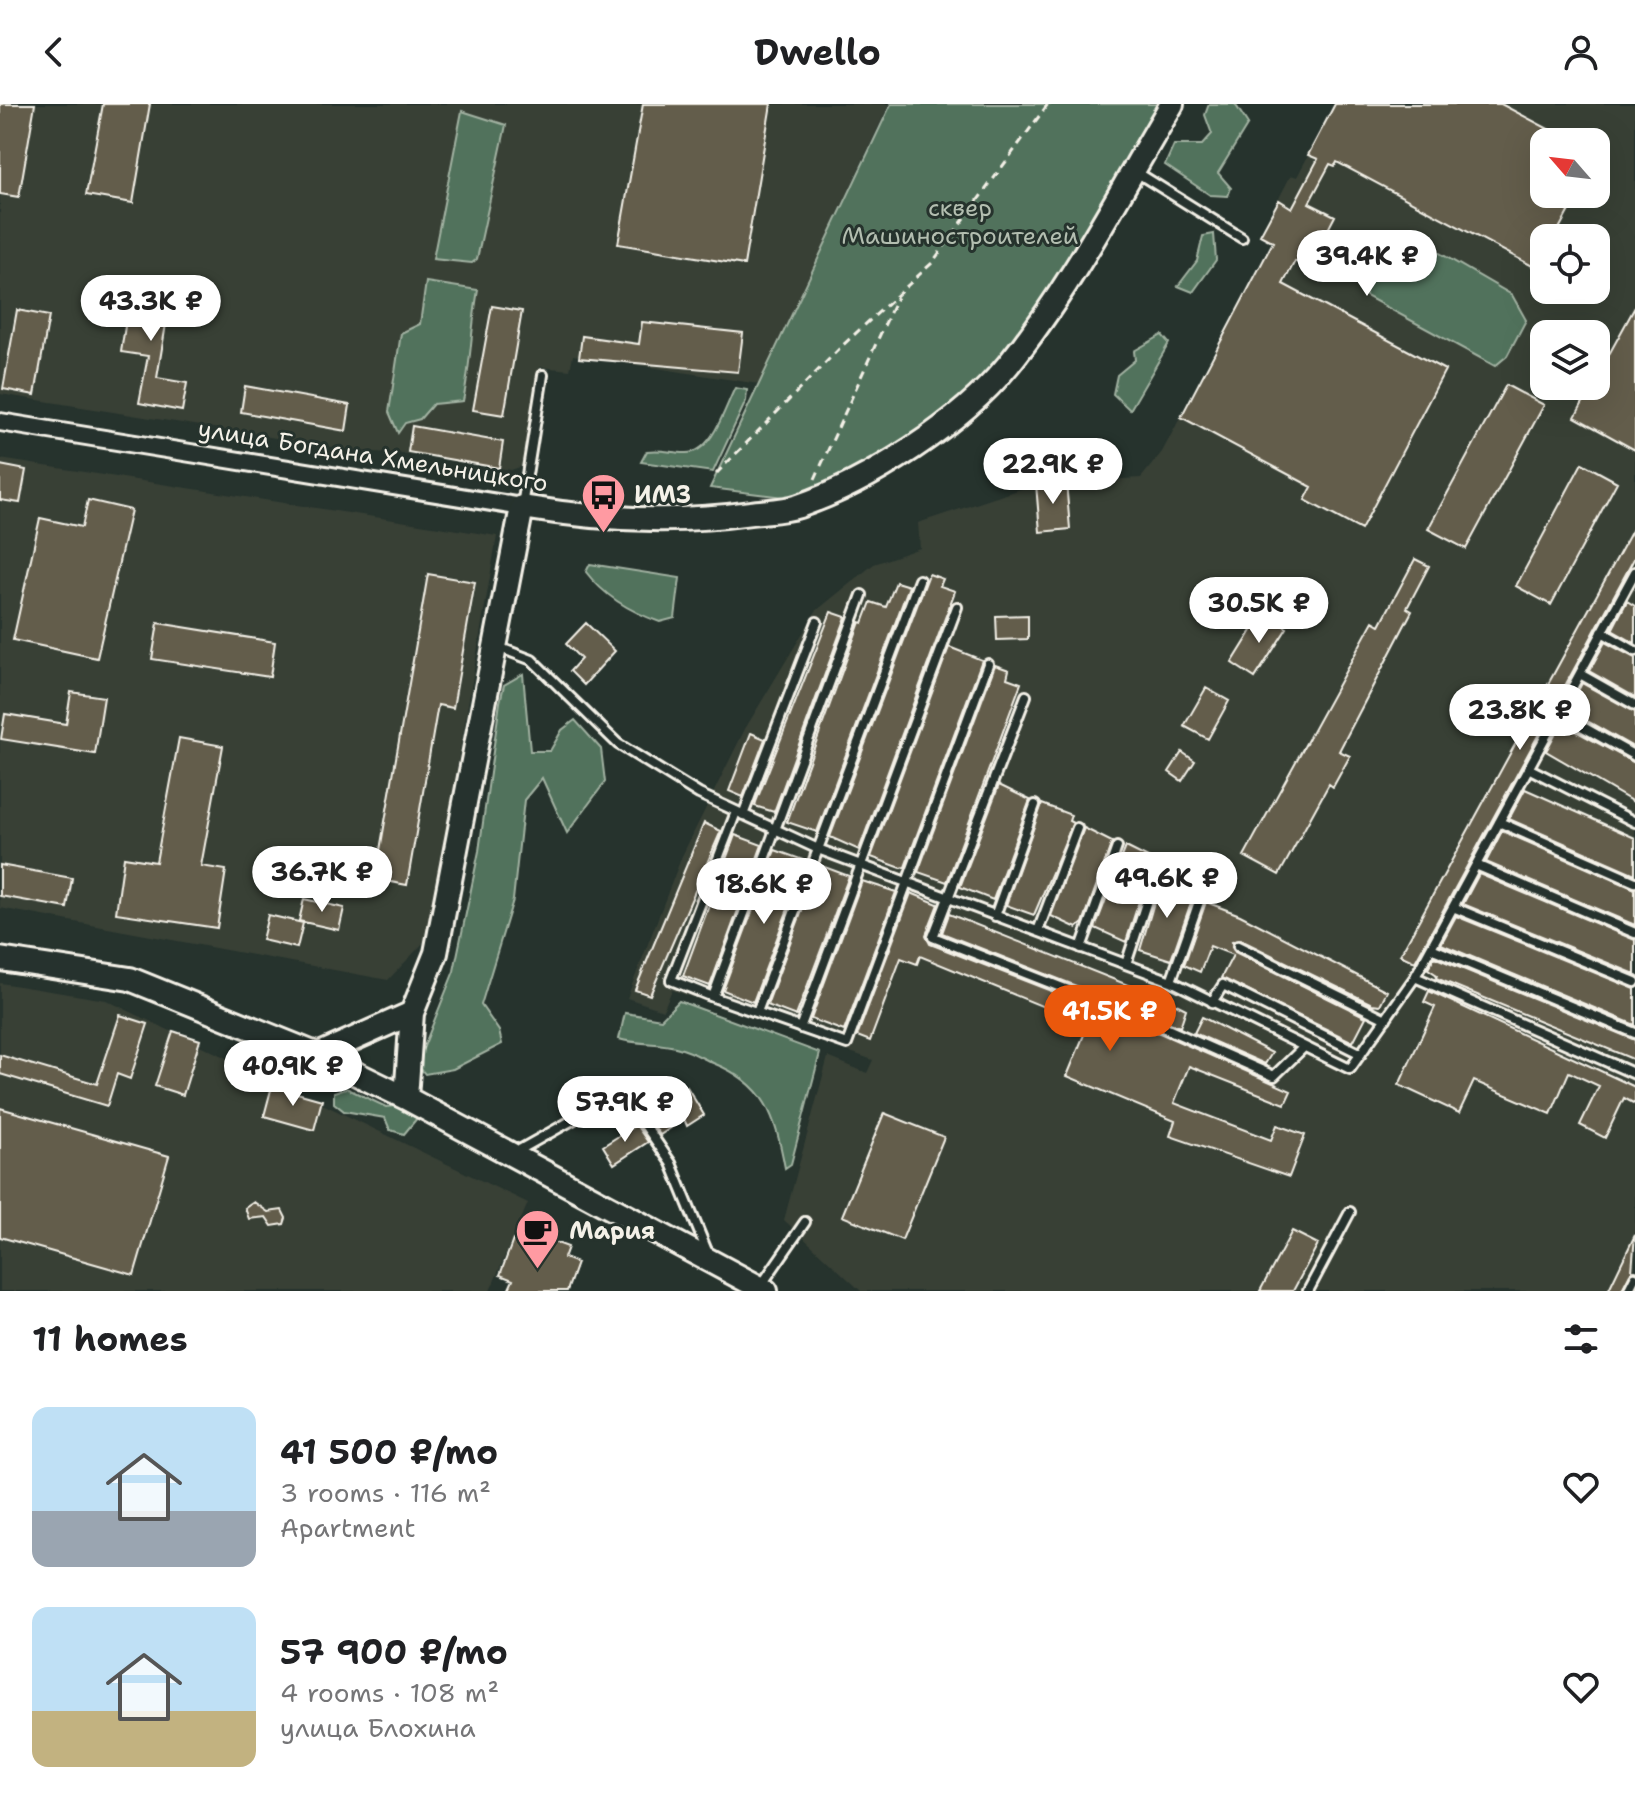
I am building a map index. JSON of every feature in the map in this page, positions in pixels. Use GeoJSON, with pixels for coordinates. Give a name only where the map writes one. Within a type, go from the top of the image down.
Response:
{"type":"FeatureCollection","features":[{"type":"Feature","properties":{"kind":"main road","name":"улица Богдана Хмельницкого"},"geometry":{"type":"LineString","coordinates":[[522,507],[583,517],[699,519],[797,507],[870,474],[938,431],[1006,368],[1044,317],[1172,104]]}},
{"type":"Feature","properties":{"kind":"main road"},"geometry":{"type":"LineString","coordinates":[[406,1098],[412,1013],[436,953],[498,647],[522,507]]}},
{"type":"Feature","properties":{"kind":"main road"},"geometry":{"type":"LineString","coordinates":[[0,959],[130,979],[318,1055],[406,1098],[763,1290]]}},
{"type":"Feature","properties":{"kind":"main road"},"geometry":{"type":"LineString","coordinates":[[318,1055],[412,1013]]}},
{"type":"Feature","properties":{"kind":"street","name":"улица Богдана Хмельницкого"},"geometry":{"type":"LineString","coordinates":[[0,422],[522,507]]}},
{"type":"Feature","properties":{"kind":"lane"},"geometry":{"type":"LineString","coordinates":[[1133,170],[1242,238]]}},
{"type":"Feature","properties":{"kind":"lane"},"geometry":{"type":"LineString","coordinates":[[522,507],[543,375]]}},
{"type":"Feature","properties":{"kind":"lane"},"geometry":{"type":"LineString","coordinates":[[498,647],[532,660],[618,744],[699,794],[818,849],[1171,981],[1350,1069],[1415,977],[1635,572]]}},
{"type":"Feature","properties":{"kind":"lane"},"geometry":{"type":"LineString","coordinates":[[757,1012],[919,580]]}},
{"type":"Feature","properties":{"kind":"lane"},"geometry":{"type":"LineString","coordinates":[[1625,590],[1635,596]]}},
{"type":"Feature","properties":{"kind":"lane"},"geometry":{"type":"LineString","coordinates":[[713,997],[862,595]]}},
{"type":"Feature","properties":{"kind":"lane"},"geometry":{"type":"LineString","coordinates":[[800,1028],[957,607]]}},
{"type":"Feature","properties":{"kind":"lane"},"geometry":{"type":"LineString","coordinates":[[817,622],[671,980],[847,1044],[988,664]]}},
{"type":"Feature","properties":{"kind":"lane"},"geometry":{"type":"LineString","coordinates":[[1602,632],[1635,651]]}},
{"type":"Feature","properties":{"kind":"lane"},"geometry":{"type":"LineString","coordinates":[[1580,674],[1635,705]]}},
{"type":"Feature","properties":{"kind":"lane"},"geometry":{"type":"LineString","coordinates":[[1026,696],[933,937],[1165,1028],[1274,1076],[1304,1047]]}},
{"type":"Feature","properties":{"kind":"lane"},"geometry":{"type":"LineString","coordinates":[[1558,713],[1635,756]]}},
{"type":"Feature","properties":{"kind":"lane"},"geometry":{"type":"LineString","coordinates":[[1528,768],[1635,822]]}},
{"type":"Feature","properties":{"kind":"lane"},"geometry":{"type":"LineString","coordinates":[[995,916],[1035,805]]}},
{"type":"Feature","properties":{"kind":"lane"},"geometry":{"type":"LineString","coordinates":[[1499,822],[1635,882]]}},
{"type":"Feature","properties":{"kind":"lane"},"geometry":{"type":"LineString","coordinates":[[1038,931],[1077,828]]}},
{"type":"Feature","properties":{"kind":"lane"},"geometry":{"type":"LineString","coordinates":[[1081,948],[1117,847]]}},
{"type":"Feature","properties":{"kind":"lane"},"geometry":{"type":"LineString","coordinates":[[1476,865],[1635,933]]}},
{"type":"Feature","properties":{"kind":"lane"},"geometry":{"type":"LineString","coordinates":[[1126,964],[1158,867]]}},
{"type":"Feature","properties":{"kind":"lane"},"geometry":{"type":"LineString","coordinates":[[1171,981],[1201,896]]}},
{"type":"Feature","properties":{"kind":"lane"},"geometry":{"type":"LineString","coordinates":[[1453,907],[1635,982]]}},
{"type":"Feature","properties":{"kind":"lane"},"geometry":{"type":"LineString","coordinates":[[1238,946],[1386,1019]]}},
{"type":"Feature","properties":{"kind":"lane"},"geometry":{"type":"LineString","coordinates":[[1431,948],[1635,1033]]}},
{"type":"Feature","properties":{"kind":"lane"},"geometry":{"type":"LineString","coordinates":[[1415,977],[1635,1074]]}},
{"type":"Feature","properties":{"kind":"lane"},"geometry":{"type":"LineString","coordinates":[[1212,1002],[1223,985],[1361,1054]]}},
{"type":"Feature","properties":{"kind":"lane"},"geometry":{"type":"LineString","coordinates":[[509,1155],[578,1117],[636,1112],[671,1163],[713,1264]]}},
{"type":"Feature","properties":{"kind":"lane"},"geometry":{"type":"LineString","coordinates":[[1308,1291],[1350,1212]]}},
{"type":"Feature","properties":{"kind":"lane"},"geometry":{"type":"LineString","coordinates":[[763,1290],[805,1222]]}},
{"type":"Feature","properties":{"kind":"lane"},"geometry":{"type":"LineString","coordinates":[[1628,1291],[1635,1277]]}},
{"type":"Feature","properties":{"kind":"path"},"geometry":{"type":"LineString","coordinates":[[716,474],[932,263],[1048,104]]}},
{"type":"Feature","properties":{"kind":"path"},"geometry":{"type":"LineString","coordinates":[[814,482],[898,293]]}},
{"type":"Feature","properties":{"kind":"shaded area"},"geometry":{"type":"Polygon","coordinates":[[[0,104],[889,104],[759,384],[573,355],[570,370],[540,367],[523,466],[511,470],[409,454],[357,451],[0,394],[0,104]]]}},
{"type":"Feature","properties":{"kind":"shaded area"},"geometry":{"type":"Polygon","coordinates":[[[1335,104],[1635,104],[1635,1291],[861,1291],[784,1220],[828,1057],[867,1073],[873,1060],[672,990],[663,1010],[627,998],[682,856],[745,729],[816,611],[874,564],[920,548],[918,523],[1036,484],[1141,478],[1162,452],[1273,243],[1260,235],[1291,175],[1297,177],[1335,104]]]}},
{"type":"Feature","properties":{"kind":"shaded area"},"geometry":{"type":"Polygon","coordinates":[[[0,459],[497,536],[428,938],[388,980],[0,908],[0,459]]]}},
{"type":"Feature","properties":{"kind":"shaded area"},"geometry":{"type":"Polygon","coordinates":[[[0,983],[106,1000],[528,1203],[490,1291],[0,1291],[0,983]]]}},
{"type":"Feature","properties":{"kind":"green space","name":"сквер Машиностроителей"},"geometry":{"type":"Polygon","coordinates":[[[891,104],[1164,104],[1035,316],[961,402],[906,445],[800,499],[710,488],[891,104]]]}},
{"type":"Feature","properties":{"kind":"green space"},"geometry":{"type":"Polygon","coordinates":[[[1209,104],[1235,104],[1248,124],[1218,173],[1231,188],[1228,196],[1210,195],[1165,165],[1174,145],[1202,145],[1212,134],[1205,115],[1209,104]]]}},
{"type":"Feature","properties":{"kind":"green space"},"geometry":{"type":"Polygon","coordinates":[[[462,111],[506,125],[477,259],[472,263],[433,259],[462,111]]]}},
{"type":"Feature","properties":{"kind":"green space"},"geometry":{"type":"Polygon","coordinates":[[[1214,234],[1216,260],[1193,292],[1178,286],[1197,261],[1203,236],[1214,234]]]}},
{"type":"Feature","properties":{"kind":"green space"},"geometry":{"type":"Polygon","coordinates":[[[1412,237],[1512,295],[1526,320],[1507,356],[1495,366],[1366,296],[1366,285],[1387,243],[1412,237]]]}},
{"type":"Feature","properties":{"kind":"green space"},"geometry":{"type":"Polygon","coordinates":[[[426,282],[478,290],[466,387],[463,401],[433,404],[420,419],[405,423],[398,433],[389,412],[401,333],[420,324],[426,282]]]}},
{"type":"Feature","properties":{"kind":"green space"},"geometry":{"type":"Polygon","coordinates":[[[1162,335],[1169,343],[1130,410],[1113,394],[1117,375],[1135,360],[1134,351],[1162,335]]]}},
{"type":"Feature","properties":{"kind":"green space"},"geometry":{"type":"Polygon","coordinates":[[[735,388],[747,390],[746,401],[713,472],[641,462],[647,451],[686,453],[704,446],[717,428],[735,388]]]}},
{"type":"Feature","properties":{"kind":"green space"},"geometry":{"type":"Polygon","coordinates":[[[590,564],[680,578],[675,618],[660,622],[619,603],[586,572],[590,564]]]}},
{"type":"Feature","properties":{"kind":"green space"},"geometry":{"type":"Polygon","coordinates":[[[523,674],[530,751],[550,751],[562,730],[575,720],[601,749],[605,782],[567,833],[542,778],[524,800],[513,900],[481,1005],[499,1031],[502,1044],[453,1069],[425,1074],[417,1064],[454,971],[479,851],[504,685],[523,674]]]}},
{"type":"Feature","properties":{"kind":"green space"},"geometry":{"type":"Polygon","coordinates":[[[679,1001],[820,1053],[791,1164],[785,1168],[772,1117],[756,1091],[745,1081],[731,1071],[683,1049],[619,1039],[625,1013],[661,1019],[679,1001]]]}},
{"type":"Feature","properties":{"kind":"green space"},"geometry":{"type":"Polygon","coordinates":[[[346,1088],[386,1107],[406,1105],[415,1109],[418,1117],[404,1134],[390,1130],[385,1118],[344,1111],[334,1103],[334,1092],[346,1088]]]}},
{"type":"Feature","properties":{"kind":"building"},"geometry":{"type":"Polygon","coordinates":[[[0,104],[35,104],[19,197],[0,194],[0,104]]]}},
{"type":"Feature","properties":{"kind":"building"},"geometry":{"type":"Polygon","coordinates":[[[103,104],[150,104],[133,203],[86,195],[103,104]]]}},
{"type":"Feature","properties":{"kind":"building"},"geometry":{"type":"Polygon","coordinates":[[[643,104],[771,104],[744,265],[618,244],[643,104]]]}},
{"type":"Feature","properties":{"kind":"building"},"geometry":{"type":"Polygon","coordinates":[[[1335,104],[1501,104],[1546,128],[1530,128],[1530,208],[1570,208],[1562,224],[1530,224],[1530,265],[1337,162],[1335,166],[1330,164],[1309,203],[1335,216],[1308,268],[1295,261],[1283,284],[1445,370],[1361,530],[1305,500],[1312,487],[1181,417],[1273,242],[1260,235],[1279,200],[1292,208],[1318,159],[1308,155],[1335,104]]]}},
{"type":"Feature","properties":{"kind":"building"},"geometry":{"type":"Polygon","coordinates":[[[132,281],[172,288],[157,378],[187,383],[182,411],[139,403],[148,356],[121,352],[132,281]]]}},
{"type":"Feature","properties":{"kind":"building"},"geometry":{"type":"Polygon","coordinates":[[[492,306],[522,311],[504,415],[473,410],[492,306]]]}},
{"type":"Feature","properties":{"kind":"building"},"geometry":{"type":"Polygon","coordinates":[[[1635,307],[1635,450],[1575,417],[1584,400],[1610,400],[1610,353],[1635,307]]]}},
{"type":"Feature","properties":{"kind":"building"},"geometry":{"type":"Polygon","coordinates":[[[17,310],[49,316],[35,395],[3,389],[17,310]]]}},
{"type":"Feature","properties":{"kind":"building"},"geometry":{"type":"Polygon","coordinates":[[[642,322],[743,333],[738,372],[579,358],[582,336],[639,344],[642,322]]]}},
{"type":"Feature","properties":{"kind":"building"},"geometry":{"type":"Polygon","coordinates":[[[1506,385],[1544,405],[1466,549],[1428,529],[1506,385]]]}},
{"type":"Feature","properties":{"kind":"building"},"geometry":{"type":"Polygon","coordinates":[[[245,386],[350,405],[346,431],[241,412],[245,386]]]}},
{"type":"Feature","properties":{"kind":"building"},"geometry":{"type":"Polygon","coordinates":[[[412,426],[503,442],[499,468],[408,452],[412,426]]]}},
{"type":"Feature","properties":{"kind":"building"},"geometry":{"type":"Polygon","coordinates":[[[1582,463],[1617,482],[1551,605],[1516,586],[1582,463]]]}},
{"type":"Feature","properties":{"kind":"building"},"geometry":{"type":"Polygon","coordinates":[[[0,465],[26,470],[20,503],[0,500],[0,465]]]}},
{"type":"Feature","properties":{"kind":"building"},"geometry":{"type":"Polygon","coordinates":[[[1066,481],[1070,529],[1040,532],[1036,484],[1066,481]]]}},
{"type":"Feature","properties":{"kind":"building"},"geometry":{"type":"Polygon","coordinates":[[[88,500],[131,510],[97,658],[13,640],[40,518],[82,527],[88,500]]]}},
{"type":"Feature","properties":{"kind":"building"},"geometry":{"type":"Polygon","coordinates":[[[1635,525],[1635,557],[1415,962],[1400,955],[1635,525]]]}},
{"type":"Feature","properties":{"kind":"building"},"geometry":{"type":"Polygon","coordinates":[[[1415,559],[1429,566],[1407,608],[1412,611],[1339,751],[1350,756],[1333,787],[1329,784],[1279,875],[1244,856],[1373,621],[1380,625],[1415,559]]]}},
{"type":"Feature","properties":{"kind":"building"},"geometry":{"type":"Polygon","coordinates":[[[428,574],[475,582],[453,708],[438,705],[407,885],[375,879],[428,574]]]}},
{"type":"Feature","properties":{"kind":"building"},"geometry":{"type":"Polygon","coordinates":[[[929,574],[943,579],[940,586],[955,591],[859,850],[830,837],[929,574]]]}},
{"type":"Feature","properties":{"kind":"building"},"geometry":{"type":"Polygon","coordinates":[[[896,582],[909,586],[817,832],[787,822],[860,622],[863,623],[871,602],[886,607],[896,582]]]}},
{"type":"Feature","properties":{"kind":"building"},"geometry":{"type":"Polygon","coordinates":[[[1627,601],[1635,606],[1635,643],[1612,630],[1627,601]]]}},
{"type":"Feature","properties":{"kind":"building"},"geometry":{"type":"Polygon","coordinates":[[[831,612],[846,617],[774,812],[755,806],[756,802],[831,612]]]}},
{"type":"Feature","properties":{"kind":"building"},"geometry":{"type":"Polygon","coordinates":[[[1263,613],[1287,628],[1255,678],[1232,663],[1263,613]]]}},
{"type":"Feature","properties":{"kind":"building"},"geometry":{"type":"Polygon","coordinates":[[[1028,615],[1028,639],[997,640],[996,616],[1028,615]]]}},
{"type":"Feature","properties":{"kind":"building"},"geometry":{"type":"Polygon","coordinates":[[[158,623],[275,642],[270,677],[152,659],[158,623]]]}},
{"type":"Feature","properties":{"kind":"building"},"geometry":{"type":"Polygon","coordinates":[[[586,623],[615,651],[584,685],[570,671],[581,659],[566,644],[586,623]]]}},
{"type":"Feature","properties":{"kind":"building"},"geometry":{"type":"Polygon","coordinates":[[[1605,642],[1635,658],[1635,697],[1589,671],[1605,642]]]}},
{"type":"Feature","properties":{"kind":"building"},"geometry":{"type":"Polygon","coordinates":[[[949,647],[982,660],[905,867],[901,868],[871,857],[949,647]]]}},
{"type":"Feature","properties":{"kind":"building"},"geometry":{"type":"Polygon","coordinates":[[[995,665],[1009,670],[1007,678],[1021,683],[947,882],[918,872],[995,665]]]}},
{"type":"Feature","properties":{"kind":"building"},"geometry":{"type":"Polygon","coordinates":[[[1582,683],[1635,712],[1635,748],[1568,710],[1582,683]]]}},
{"type":"Feature","properties":{"kind":"building"},"geometry":{"type":"Polygon","coordinates":[[[1206,688],[1229,701],[1208,739],[1184,726],[1206,688]]]}},
{"type":"Feature","properties":{"kind":"building"},"geometry":{"type":"Polygon","coordinates":[[[71,692],[104,697],[95,754],[1,739],[5,714],[66,724],[71,692]]]}},
{"type":"Feature","properties":{"kind":"building"},"geometry":{"type":"Polygon","coordinates":[[[1561,723],[1635,763],[1635,803],[1546,751],[1561,723]]]}},
{"type":"Feature","properties":{"kind":"building"},"geometry":{"type":"Polygon","coordinates":[[[751,733],[765,739],[743,797],[729,791],[751,733]]]}},
{"type":"Feature","properties":{"kind":"building"},"geometry":{"type":"Polygon","coordinates":[[[179,738],[223,746],[201,866],[226,870],[217,928],[116,913],[124,857],[156,862],[179,738]]]}},
{"type":"Feature","properties":{"kind":"building"},"geometry":{"type":"Polygon","coordinates":[[[1182,752],[1195,761],[1182,781],[1169,772],[1182,752]]]}},
{"type":"Feature","properties":{"kind":"building"},"geometry":{"type":"Polygon","coordinates":[[[999,785],[1030,800],[993,900],[960,887],[999,785]]]}},
{"type":"Feature","properties":{"kind":"building"},"geometry":{"type":"Polygon","coordinates":[[[1525,789],[1635,838],[1635,874],[1509,819],[1525,789]]]}},
{"type":"Feature","properties":{"kind":"building"},"geometry":{"type":"Polygon","coordinates":[[[1042,804],[1071,815],[1069,821],[1073,823],[1034,915],[1006,905],[1042,804]]]}},
{"type":"Feature","properties":{"kind":"building"},"geometry":{"type":"Polygon","coordinates":[[[704,823],[721,831],[650,995],[635,990],[704,823]]]}},
{"type":"Feature","properties":{"kind":"building"},"geometry":{"type":"Polygon","coordinates":[[[1084,828],[1112,842],[1083,923],[1077,928],[1051,916],[1084,828]]]}},
{"type":"Feature","properties":{"kind":"building"},"geometry":{"type":"Polygon","coordinates":[[[1502,831],[1635,889],[1635,925],[1486,862],[1502,831]]]}},
{"type":"Feature","properties":{"kind":"building"},"geometry":{"type":"Polygon","coordinates":[[[735,835],[762,845],[710,986],[683,976],[735,835]]]}},
{"type":"Feature","properties":{"kind":"building"},"geometry":{"type":"Polygon","coordinates":[[[1126,847],[1152,860],[1126,942],[1095,928],[1126,847]]]}},
{"type":"Feature","properties":{"kind":"building"},"geometry":{"type":"Polygon","coordinates":[[[775,850],[806,861],[753,1002],[723,990],[775,850]]]}},
{"type":"Feature","properties":{"kind":"building"},"geometry":{"type":"Polygon","coordinates":[[[0,865],[72,878],[67,908],[0,896],[0,865]]]}},
{"type":"Feature","properties":{"kind":"building"},"geometry":{"type":"Polygon","coordinates":[[[819,865],[849,876],[796,1016],[767,1005],[819,865]]]}},
{"type":"Feature","properties":{"kind":"building"},"geometry":{"type":"Polygon","coordinates":[[[1479,874],[1635,940],[1635,974],[1463,904],[1479,874]]]}},
{"type":"Feature","properties":{"kind":"building"},"geometry":{"type":"Polygon","coordinates":[[[862,881],[896,892],[844,1031],[811,1019],[862,881]]]}},
{"type":"Feature","properties":{"kind":"building"},"geometry":{"type":"Polygon","coordinates":[[[1186,883],[1196,888],[1171,960],[1140,950],[1158,889],[1186,883]]]}},
{"type":"Feature","properties":{"kind":"building"},"geometry":{"type":"Polygon","coordinates":[[[911,893],[938,904],[926,935],[930,944],[1162,1034],[1291,1091],[1285,1104],[1189,1066],[1174,1103],[1271,1140],[1277,1125],[1305,1135],[1289,1177],[1170,1136],[1175,1121],[1067,1076],[1088,1025],[920,956],[917,964],[901,958],[870,1041],[857,1036],[911,893]]]}},
{"type":"Feature","properties":{"kind":"building"},"geometry":{"type":"Polygon","coordinates":[[[304,899],[344,908],[339,930],[299,921],[304,899]]]}},
{"type":"Feature","properties":{"kind":"building"},"geometry":{"type":"Polygon","coordinates":[[[1206,902],[1240,915],[1387,991],[1380,1005],[1372,1004],[1241,940],[1232,942],[1235,952],[1366,1017],[1353,1042],[1221,978],[1233,955],[1210,946],[1200,972],[1184,965],[1206,902]]]}},
{"type":"Feature","properties":{"kind":"building"},"geometry":{"type":"Polygon","coordinates":[[[949,914],[1178,1005],[1186,1009],[1180,1027],[942,933],[949,914]]]}},
{"type":"Feature","properties":{"kind":"building"},"geometry":{"type":"Polygon","coordinates":[[[268,915],[303,923],[297,948],[262,940],[268,915]]]}},
{"type":"Feature","properties":{"kind":"building"},"geometry":{"type":"Polygon","coordinates":[[[1456,916],[1635,989],[1635,1025],[1441,944],[1456,916]]]}},
{"type":"Feature","properties":{"kind":"building"},"geometry":{"type":"Polygon","coordinates":[[[1434,957],[1635,1040],[1635,1060],[1436,978],[1437,975],[1428,969],[1434,957]]]}},
{"type":"Feature","properties":{"kind":"building"},"geometry":{"type":"Polygon","coordinates":[[[1429,991],[1635,1087],[1635,1104],[1624,1098],[1605,1138],[1580,1125],[1599,1086],[1569,1072],[1551,1114],[1474,1081],[1459,1113],[1399,1085],[1435,1007],[1424,1002],[1429,991]]]}},
{"type":"Feature","properties":{"kind":"building"},"geometry":{"type":"Polygon","coordinates":[[[120,1015],[148,1024],[130,1079],[117,1074],[107,1106],[0,1074],[0,1055],[97,1084],[120,1015]]]}},
{"type":"Feature","properties":{"kind":"building"},"geometry":{"type":"Polygon","coordinates":[[[1202,1017],[1272,1053],[1265,1064],[1194,1033],[1202,1017]]]}},
{"type":"Feature","properties":{"kind":"building"},"geometry":{"type":"Polygon","coordinates":[[[173,1031],[200,1040],[183,1095],[155,1086],[173,1031]]]}},
{"type":"Feature","properties":{"kind":"building"},"geometry":{"type":"Polygon","coordinates":[[[272,1086],[322,1100],[314,1130],[264,1116],[272,1086]]]}},
{"type":"Feature","properties":{"kind":"building"},"geometry":{"type":"Polygon","coordinates":[[[687,1087],[704,1115],[687,1126],[684,1119],[660,1135],[648,1117],[687,1087]]]}},
{"type":"Feature","properties":{"kind":"building"},"geometry":{"type":"Polygon","coordinates":[[[0,1108],[169,1156],[134,1275],[0,1237],[0,1108]]]}},
{"type":"Feature","properties":{"kind":"building"},"geometry":{"type":"Polygon","coordinates":[[[884,1113],[944,1137],[902,1240],[842,1216],[884,1113]]]}},
{"type":"Feature","properties":{"kind":"building"},"geometry":{"type":"Polygon","coordinates":[[[636,1125],[648,1142],[614,1164],[603,1146],[636,1125]]]}},
{"type":"Feature","properties":{"kind":"building"},"geometry":{"type":"Polygon","coordinates":[[[254,1202],[268,1212],[282,1210],[286,1218],[284,1224],[272,1226],[266,1217],[249,1219],[245,1208],[254,1202]]]}},
{"type":"Feature","properties":{"kind":"building"},"geometry":{"type":"Polygon","coordinates":[[[1292,1231],[1318,1244],[1293,1291],[1260,1291],[1292,1231]]]}},
{"type":"Feature","properties":{"kind":"building"},"geometry":{"type":"Polygon","coordinates":[[[530,1233],[568,1247],[564,1258],[577,1263],[567,1291],[508,1291],[513,1280],[500,1275],[513,1240],[525,1244],[530,1233]]]}},
{"type":"Feature","properties":{"kind":"building"},"geometry":{"type":"Polygon","coordinates":[[[1635,1235],[1632,1271],[1621,1291],[1608,1291],[1635,1235]]]}},
{"type":"Feature","properties":{"kind":"place","name":"ИМЗ"},"geometry":{"type":"Point","coordinates":[603,534]}},
{"type":"Feature","properties":{"kind":"place","name":"Мария"},"geometry":{"type":"Point","coordinates":[538,1270]}}]}
